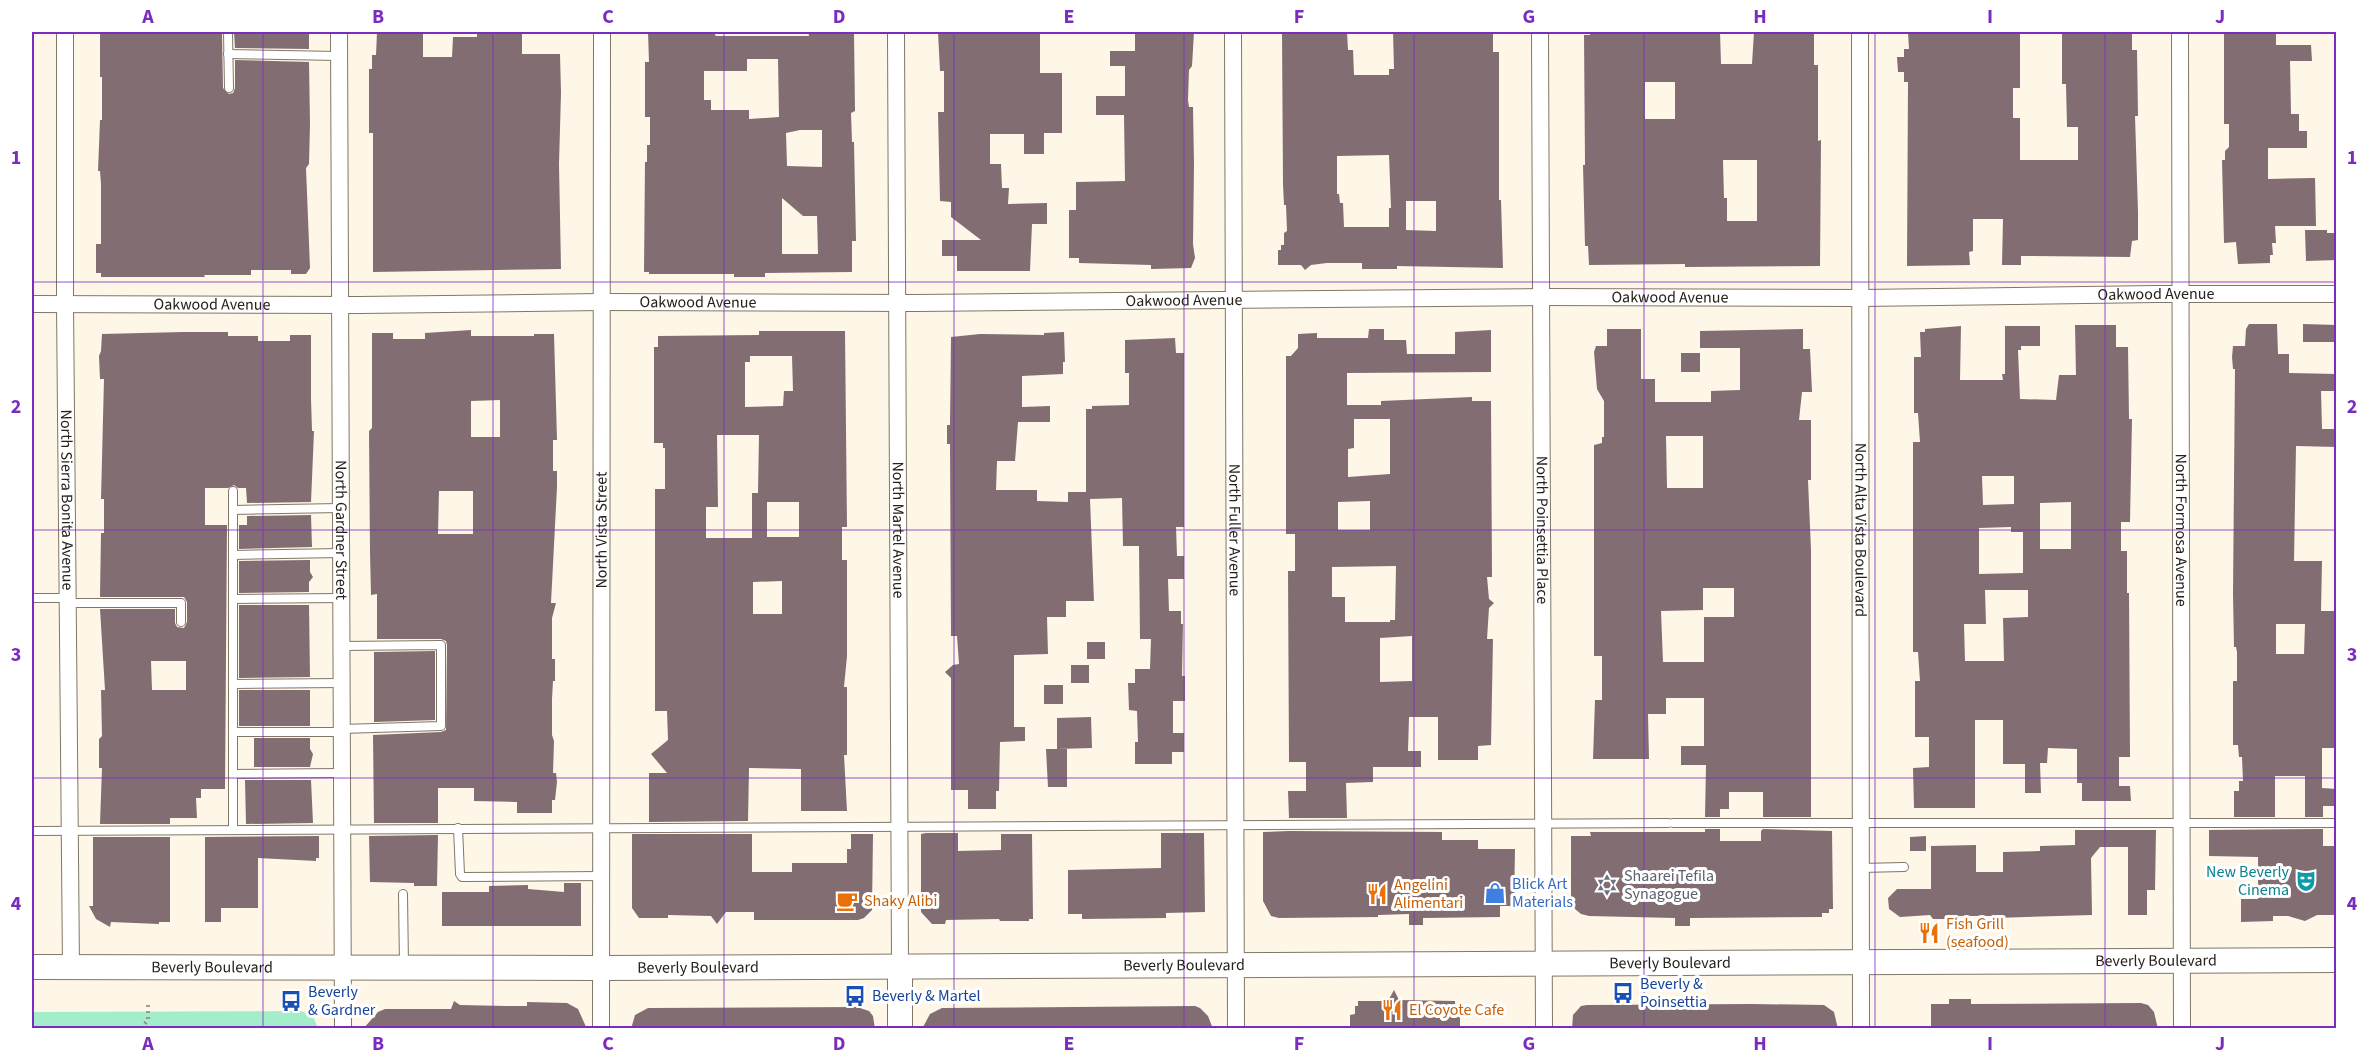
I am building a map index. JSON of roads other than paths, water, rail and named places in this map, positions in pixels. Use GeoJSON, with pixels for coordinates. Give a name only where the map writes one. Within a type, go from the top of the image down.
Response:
{"type":"FeatureCollection","features":[{"type":"Feature","properties":{"kind":"main road","name":"Beverly Boulevard"},"geometry":{"type":"LineString","coordinates":[[32,967],[602,968],[2337,960]]}},
{"type":"Feature","properties":{"kind":"main road","name":"North Martel Avenue"},"geometry":{"type":"LineString","coordinates":[[900,966],[900,1029]]}},
{"type":"Feature","properties":{"kind":"street","name":"North Sierra Bonita Avenue"},"geometry":{"type":"LineString","coordinates":[[65,32],[71,968]]}},
{"type":"Feature","properties":{"kind":"street","name":"North Gardner Street"},"geometry":{"type":"LineString","coordinates":[[339,32],[342,305],[340,553],[343,1029]]}},
{"type":"Feature","properties":{"kind":"street","name":"North Vista Street"},"geometry":{"type":"LineString","coordinates":[[601,1029],[602,32]]}},
{"type":"Feature","properties":{"kind":"street","name":"North Martel Avenue"},"geometry":{"type":"LineString","coordinates":[[896,32],[900,966]]}},
{"type":"Feature","properties":{"kind":"street","name":"North Fuller Avenue"},"geometry":{"type":"LineString","coordinates":[[1233,32],[1236,1029]]}},
{"type":"Feature","properties":{"kind":"street","name":"North Poinsettia Place"},"geometry":{"type":"LineString","coordinates":[[1540,32],[1544,1029]]}},
{"type":"Feature","properties":{"kind":"street","name":"North Alta Vista Boulevard"},"geometry":{"type":"LineString","coordinates":[[1860,32],[1861,1029]]}},
{"type":"Feature","properties":{"kind":"street","name":"North Formosa Avenue"},"geometry":{"type":"LineString","coordinates":[[2180,32],[2182,1029]]}},
{"type":"Feature","properties":{"kind":"street","name":"Oakwood Avenue"},"geometry":{"type":"LineString","coordinates":[[32,304],[896,303],[1541,297],[1861,298],[2337,294]]}},
{"type":"Feature","properties":{"kind":"lane"},"geometry":{"type":"LineString","coordinates":[[228,32],[229,88]]}},
{"type":"Feature","properties":{"kind":"lane"},"geometry":{"type":"LineString","coordinates":[[228,54],[339,56]]}},
{"type":"Feature","properties":{"kind":"lane"},"geometry":{"type":"LineString","coordinates":[[233,491],[233,830]]}},
{"type":"Feature","properties":{"kind":"lane"},"geometry":{"type":"LineString","coordinates":[[233,510],[340,508]]}},
{"type":"Feature","properties":{"kind":"lane"},"geometry":{"type":"LineString","coordinates":[[233,555],[340,553]]}},
{"type":"Feature","properties":{"kind":"lane"},"geometry":{"type":"LineString","coordinates":[[32,598],[181,603],[181,622]]}},
{"type":"Feature","properties":{"kind":"lane"},"geometry":{"type":"LineString","coordinates":[[233,599],[341,598]]}},
{"type":"Feature","properties":{"kind":"lane"},"geometry":{"type":"LineString","coordinates":[[233,732],[441,726],[441,645],[341,646]]}},
{"type":"Feature","properties":{"kind":"lane"},"geometry":{"type":"LineString","coordinates":[[233,684],[341,683]]}},
{"type":"Feature","properties":{"kind":"lane"},"geometry":{"type":"LineString","coordinates":[[233,774],[341,773]]}},
{"type":"Feature","properties":{"kind":"lane"},"geometry":{"type":"LineString","coordinates":[[32,831],[1860,822],[2337,823]]}},
{"type":"Feature","properties":{"kind":"lane"},"geometry":{"type":"LineString","coordinates":[[459,828],[460,874],[462,877],[601,876]]}},
{"type":"Feature","properties":{"kind":"lane"},"geometry":{"type":"LineString","coordinates":[[1860,868],[1904,867]]}},
{"type":"Feature","properties":{"kind":"lane"},"geometry":{"type":"LineString","coordinates":[[403,894],[404,968]]}},
{"type":"Feature","properties":{"kind":"place","name":"New Beverly Cinema"},"geometry":{"type":"Point","coordinates":[2306,881]}},
{"type":"Feature","properties":{"kind":"place","name":"Shaarei Tefila Synagogue"},"geometry":{"type":"Point","coordinates":[1607,885]}},
{"type":"Feature","properties":{"kind":"place","name":"Blick Art Materials"},"geometry":{"type":"Point","coordinates":[1495,893]}},
{"type":"Feature","properties":{"kind":"place","name":"Angelini Alimentari"},"geometry":{"type":"Point","coordinates":[1377,894]}},
{"type":"Feature","properties":{"kind":"place","name":"Shaky Alibi"},"geometry":{"type":"Point","coordinates":[847,901]}},
{"type":"Feature","properties":{"kind":"place","name":"Fish Grill (seafood)"},"geometry":{"type":"Point","coordinates":[1929,933]}},
{"type":"Feature","properties":{"kind":"place","name":"Beverly & Poinsettia"},"geometry":{"type":"Point","coordinates":[1623,993]}},
{"type":"Feature","properties":{"kind":"place","name":"Beverly & Martel"},"geometry":{"type":"Point","coordinates":[855,996]}},
{"type":"Feature","properties":{"kind":"place","name":"Beverly & Gardner"},"geometry":{"type":"Point","coordinates":[291,1001]}},
{"type":"Feature","properties":{"kind":"place","name":"El Coyote Cafe"},"geometry":{"type":"Point","coordinates":[1392,1010]}}]}
